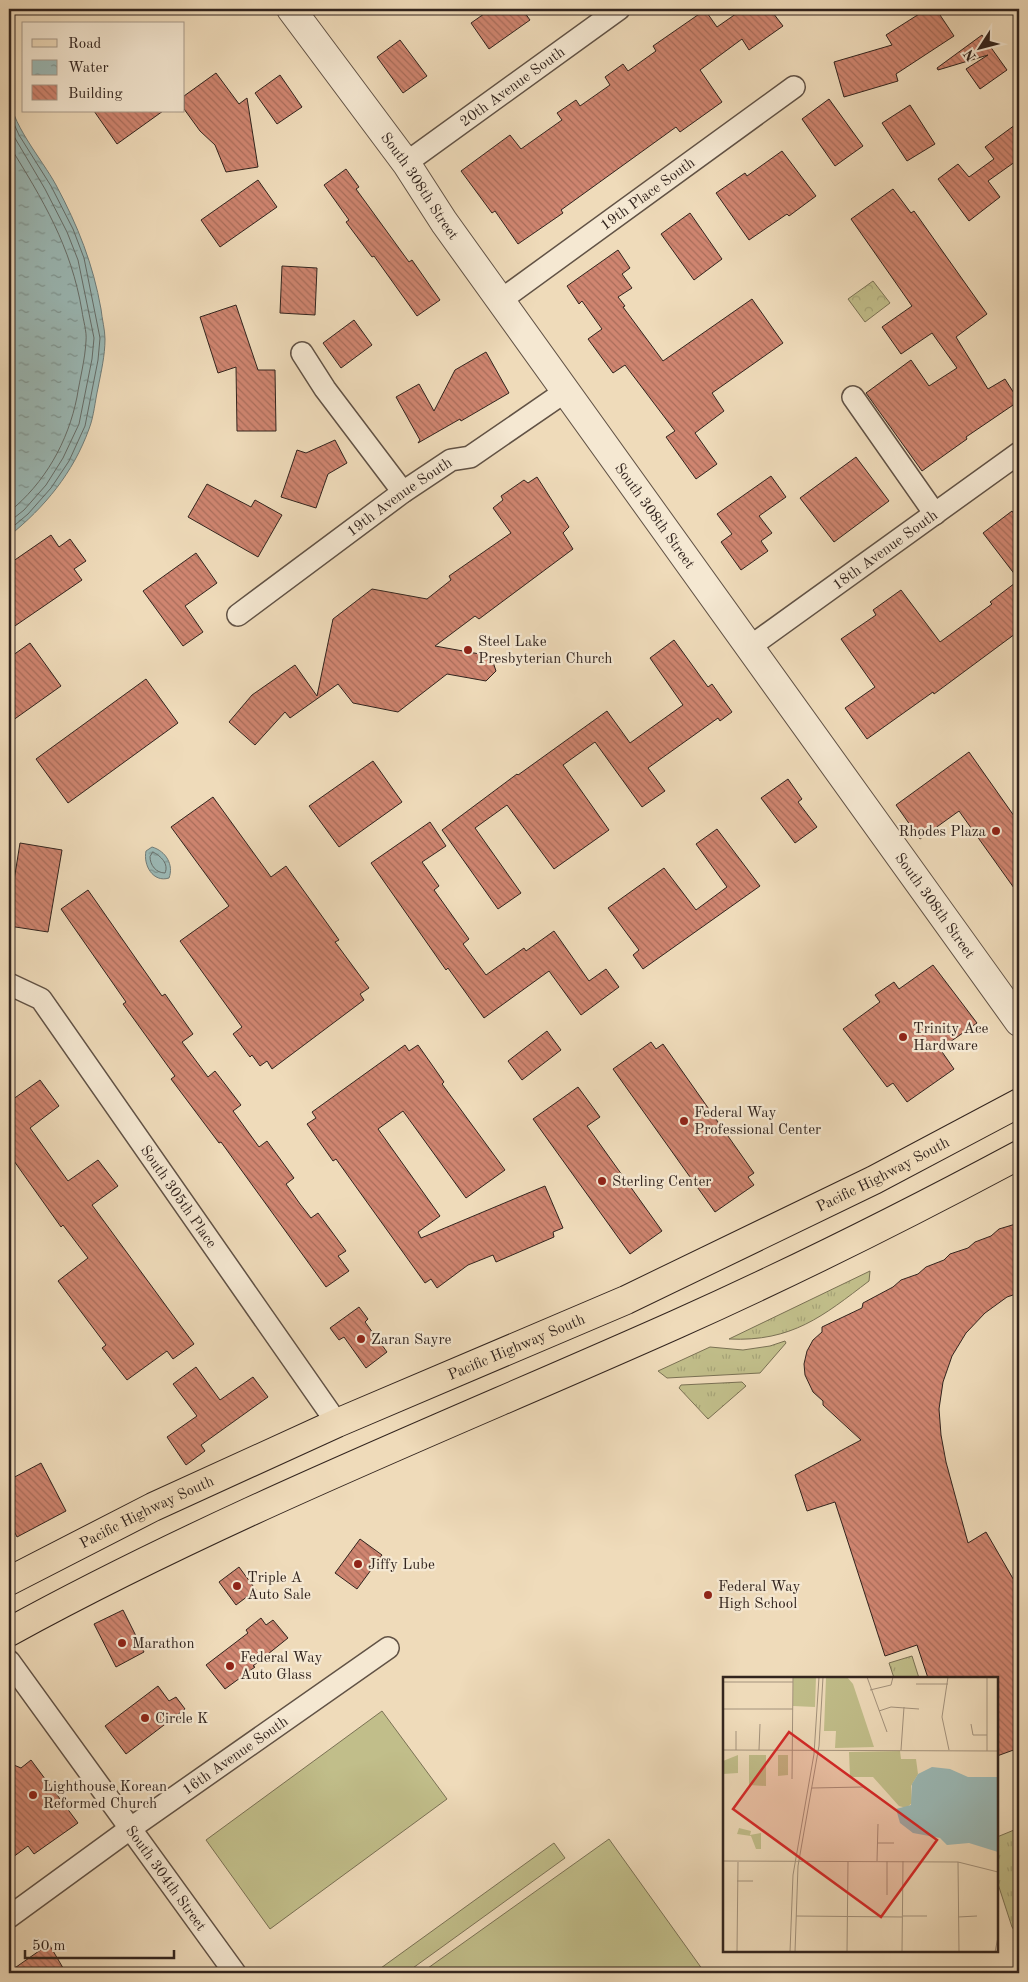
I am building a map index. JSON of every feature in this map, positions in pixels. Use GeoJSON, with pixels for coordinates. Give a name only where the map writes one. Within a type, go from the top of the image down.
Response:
{"type":"FeatureCollection","features":[{"type":"Feature","properties":{"kind":"main road","name":"Pacific Highway South"},"geometry":{"type":"LineString","coordinates":[[9,1581],[153,1507],[337,1423],[626,1300],[891,1171],[1019,1103]]}},
{"type":"Feature","properties":{"kind":"main road"},"geometry":{"type":"LineString","coordinates":[[9,1632],[162,1554],[269,1504],[794,1270],[958,1188],[1019,1155]]}},
{"type":"Feature","properties":{"kind":"street","name":"South 308th Street"},"geometry":{"type":"LineString","coordinates":[[291,9],[406,163],[444,222],[751,646],[1019,1022]]}},
{"type":"Feature","properties":{"kind":"street","name":"20th Avenue South"},"geometry":{"type":"LineString","coordinates":[[406,163],[619,9]]}},
{"type":"Feature","properties":{"kind":"street","name":"19th Place South"},"geometry":{"type":"LineString","coordinates":[[501,300],[794,87]]}},
{"type":"Feature","properties":{"kind":"street"},"geometry":{"type":"LineString","coordinates":[[302,353],[325,389],[402,492]]}},
{"type":"Feature","properties":{"kind":"street","name":"19th Avenue South"},"geometry":{"type":"LineString","coordinates":[[238,615],[402,492],[451,460],[470,457],[566,391]]}},
{"type":"Feature","properties":{"kind":"street"},"geometry":{"type":"LineString","coordinates":[[853,398],[935,514]]}},
{"type":"Feature","properties":{"kind":"street","name":"18th Avenue South"},"geometry":{"type":"LineString","coordinates":[[751,646],[1019,453]]}},
{"type":"Feature","properties":{"kind":"street","name":"South 305th Place"},"geometry":{"type":"LineString","coordinates":[[9,984],[40,999],[337,1423]]}},
{"type":"Feature","properties":{"kind":"street","name":"16th Avenue South"},"geometry":{"type":"LineString","coordinates":[[9,1917],[131,1828],[388,1648]]}},
{"type":"Feature","properties":{"kind":"street","name":"South 304th Street"},"geometry":{"type":"LineString","coordinates":[[9,1661],[235,1973]]}},
{"type":"Feature","properties":{"kind":"green space"},"geometry":{"type":"Polygon","coordinates":[[[873,281],[890,303],[865,322],[848,299],[873,281]]]}},
{"type":"Feature","properties":{"kind":"green space"},"geometry":{"type":"Polygon","coordinates":[[[870,1271],[869,1281],[821,1316],[805,1324],[771,1336],[751,1339],[729,1339],[870,1271]]]}},
{"type":"Feature","properties":{"kind":"green space"},"geometry":{"type":"Polygon","coordinates":[[[785,1341],[786,1343],[760,1373],[667,1378],[658,1371],[710,1347],[743,1350],[770,1346],[785,1341]]]}},
{"type":"Feature","properties":{"kind":"green space"},"geometry":{"type":"Polygon","coordinates":[[[742,1382],[746,1386],[708,1419],[679,1388],[681,1385],[742,1382]]]}},
{"type":"Feature","properties":{"kind":"green space"},"geometry":{"type":"Polygon","coordinates":[[[912,1656],[919,1677],[894,1677],[889,1663],[912,1656]]]}},
{"type":"Feature","properties":{"kind":"green space"},"geometry":{"type":"Polygon","coordinates":[[[382,1711],[447,1799],[270,1929],[206,1840],[382,1711]]]}},
{"type":"Feature","properties":{"kind":"green space"},"geometry":{"type":"Polygon","coordinates":[[[1019,1828],[1019,1928],[1014,1930],[998,1884],[998,1837],[1019,1828]]]}},
{"type":"Feature","properties":{"kind":"green space"},"geometry":{"type":"Polygon","coordinates":[[[609,1839],[705,1973],[421,1973],[609,1839]]]}},
{"type":"Feature","properties":{"kind":"green space"},"geometry":{"type":"Polygon","coordinates":[[[554,1843],[565,1858],[406,1973],[374,1973],[554,1843]]]}},
{"type":"Feature","properties":{"kind":"water"},"geometry":{"type":"Polygon","coordinates":[[[9,92],[14,116],[56,185],[84,246],[98,292],[105,339],[103,364],[93,414],[89,429],[75,460],[46,501],[9,536],[9,92]]]}},
{"type":"Feature","properties":{"kind":"water"},"geometry":{"type":"Polygon","coordinates":[[[152,847],[168,859],[170,864],[169,878],[158,878],[150,872],[145,856],[146,851],[152,847]]]}},
{"type":"Feature","properties":{"kind":"building"},"geometry":{"type":"Polygon","coordinates":[[[491,9],[522,9],[530,20],[489,49],[471,23],[491,9]]]}},
{"type":"Feature","properties":{"kind":"building"},"geometry":{"type":"Polygon","coordinates":[[[743,9],[770,9],[783,26],[749,50],[742,39],[700,70],[722,102],[680,132],[676,127],[561,210],[563,213],[518,244],[495,211],[492,213],[461,171],[510,135],[521,149],[562,120],[557,113],[576,100],[580,106],[610,85],[605,77],[623,64],[628,71],[656,51],[653,46],[705,10],[717,27],[743,9]]]}},
{"type":"Feature","properties":{"kind":"building"},"geometry":{"type":"Polygon","coordinates":[[[927,9],[936,9],[954,36],[896,74],[898,81],[844,97],[834,62],[892,45],[886,35],[927,9]]]}},
{"type":"Feature","properties":{"kind":"building"},"geometry":{"type":"Polygon","coordinates":[[[982,35],[1007,70],[980,89],[966,69],[988,55],[938,70],[937,68],[982,35]]]}},
{"type":"Feature","properties":{"kind":"building"},"geometry":{"type":"Polygon","coordinates":[[[400,40],[427,76],[403,93],[377,57],[400,40]]]}},
{"type":"Feature","properties":{"kind":"building"},"geometry":{"type":"Polygon","coordinates":[[[216,73],[239,104],[247,98],[258,167],[226,172],[215,145],[200,131],[185,110],[185,95],[216,73]]]}},
{"type":"Feature","properties":{"kind":"building"},"geometry":{"type":"Polygon","coordinates":[[[280,75],[302,107],[277,124],[255,93],[280,75]]]}},
{"type":"Feature","properties":{"kind":"building"},"geometry":{"type":"Polygon","coordinates":[[[829,99],[863,146],[835,166],[802,119],[829,99]]]}},
{"type":"Feature","properties":{"kind":"building"},"geometry":{"type":"Polygon","coordinates":[[[910,105],[935,144],[907,161],[882,123],[910,105]]]}},
{"type":"Feature","properties":{"kind":"building"},"geometry":{"type":"Polygon","coordinates":[[[95,112],[162,112],[117,144],[95,112]]]}},
{"type":"Feature","properties":{"kind":"building"},"geometry":{"type":"Polygon","coordinates":[[[1019,122],[1019,159],[988,181],[1000,197],[969,221],[938,179],[958,164],[969,177],[994,159],[985,147],[1019,122]]]}},
{"type":"Feature","properties":{"kind":"building"},"geometry":{"type":"Polygon","coordinates":[[[782,151],[816,196],[789,216],[787,214],[749,240],[716,193],[745,173],[747,176],[782,151]]]}},
{"type":"Feature","properties":{"kind":"building"},"geometry":{"type":"Polygon","coordinates":[[[346,169],[359,187],[356,189],[409,262],[412,260],[440,300],[417,316],[374,256],[372,257],[346,222],[349,220],[324,185],[346,169]]]}},
{"type":"Feature","properties":{"kind":"building"},"geometry":{"type":"Polygon","coordinates":[[[258,180],[277,207],[220,247],[201,220],[258,180]]]}},
{"type":"Feature","properties":{"kind":"building"},"geometry":{"type":"Polygon","coordinates":[[[893,189],[911,213],[914,211],[987,314],[956,337],[988,389],[1005,379],[1019,401],[966,437],[967,439],[922,471],[866,393],[911,360],[929,386],[957,368],[932,333],[901,354],[882,327],[912,306],[851,219],[893,189]]]}},
{"type":"Feature","properties":{"kind":"building"},"geometry":{"type":"Polygon","coordinates":[[[690,213],[722,259],[694,280],[661,234],[690,213]]]}},
{"type":"Feature","properties":{"kind":"building"},"geometry":{"type":"Polygon","coordinates":[[[618,250],[630,268],[622,274],[632,288],[618,297],[625,306],[623,307],[663,361],[752,299],[783,343],[712,393],[724,411],[695,433],[717,464],[696,479],[666,437],[675,431],[625,365],[613,373],[588,339],[602,329],[582,301],[579,304],[567,286],[618,250]]]}},
{"type":"Feature","properties":{"kind":"building"},"geometry":{"type":"Polygon","coordinates":[[[282,266],[317,268],[315,315],[280,313],[282,266]]]}},
{"type":"Feature","properties":{"kind":"building"},"geometry":{"type":"Polygon","coordinates":[[[236,305],[258,370],[275,370],[276,431],[237,431],[236,367],[218,373],[200,317],[236,305]]]}},
{"type":"Feature","properties":{"kind":"building"},"geometry":{"type":"Polygon","coordinates":[[[354,320],[372,345],[341,368],[323,343],[354,320]]]}},
{"type":"Feature","properties":{"kind":"building"},"geometry":{"type":"Polygon","coordinates":[[[486,352],[509,393],[418,443],[420,440],[396,397],[419,384],[434,411],[455,370],[486,352]]]}},
{"type":"Feature","properties":{"kind":"building"},"geometry":{"type":"Polygon","coordinates":[[[335,440],[347,463],[328,474],[316,508],[281,497],[297,450],[306,453],[335,440]]]}},
{"type":"Feature","properties":{"kind":"building"},"geometry":{"type":"Polygon","coordinates":[[[856,457],[889,501],[834,542],[800,498],[856,457]]]}},
{"type":"Feature","properties":{"kind":"building"},"geometry":{"type":"Polygon","coordinates":[[[771,476],[786,497],[759,516],[772,533],[761,541],[768,551],[741,570],[721,542],[732,534],[717,514],[771,476]]]}},
{"type":"Feature","properties":{"kind":"building"},"geometry":{"type":"Polygon","coordinates":[[[537,477],[569,527],[563,533],[573,549],[479,619],[475,616],[435,646],[491,656],[496,671],[486,681],[447,674],[398,712],[353,703],[338,684],[290,718],[285,712],[255,745],[229,722],[252,695],[295,665],[317,696],[333,619],[372,589],[427,599],[451,580],[449,576],[511,533],[493,508],[503,500],[501,496],[524,480],[528,483],[537,477]]]}},
{"type":"Feature","properties":{"kind":"building"},"geometry":{"type":"Polygon","coordinates":[[[207,484],[251,507],[255,500],[282,515],[258,557],[188,517],[207,484]]]}},
{"type":"Feature","properties":{"kind":"building"},"geometry":{"type":"Polygon","coordinates":[[[1012,511],[1019,521],[1019,580],[983,533],[1012,511]]]}},
{"type":"Feature","properties":{"kind":"building"},"geometry":{"type":"Polygon","coordinates":[[[51,535],[59,547],[70,539],[86,561],[74,569],[82,580],[9,630],[9,564],[51,535]]]}},
{"type":"Feature","properties":{"kind":"building"},"geometry":{"type":"Polygon","coordinates":[[[196,553],[217,583],[185,606],[203,632],[183,646],[143,591],[196,553]]]}},
{"type":"Feature","properties":{"kind":"building"},"geometry":{"type":"Polygon","coordinates":[[[1019,580],[1019,631],[934,694],[933,692],[867,739],[845,708],[875,687],[841,639],[876,615],[873,610],[901,590],[940,642],[992,604],[990,602],[1019,580]]]}},
{"type":"Feature","properties":{"kind":"building"},"geometry":{"type":"Polygon","coordinates":[[[674,640],[708,687],[712,684],[732,712],[720,721],[718,718],[648,768],[665,791],[642,807],[595,742],[563,765],[609,830],[554,869],[507,805],[475,828],[521,893],[498,909],[442,830],[517,774],[607,711],[630,743],[683,705],[650,658],[674,640]]]}},
{"type":"Feature","properties":{"kind":"building"},"geometry":{"type":"Polygon","coordinates":[[[30,643],[61,686],[9,723],[9,658],[30,643]]]}},
{"type":"Feature","properties":{"kind":"building"},"geometry":{"type":"Polygon","coordinates":[[[146,679],[178,723],[68,803],[36,759],[146,679]]]}},
{"type":"Feature","properties":{"kind":"building","name":"Rhodes Plaza"},"geometry":{"type":"Polygon","coordinates":[[[969,752],[1019,823],[1019,895],[959,811],[920,839],[896,805],[969,752]]]}},
{"type":"Feature","properties":{"kind":"building"},"geometry":{"type":"Polygon","coordinates":[[[373,761],[402,802],[339,847],[309,806],[373,761]]]}},
{"type":"Feature","properties":{"kind":"building"},"geometry":{"type":"Polygon","coordinates":[[[788,779],[802,799],[798,802],[817,827],[795,843],[761,798],[788,779]]]}},
{"type":"Feature","properties":{"kind":"building"},"geometry":{"type":"Polygon","coordinates":[[[213,797],[271,877],[286,866],[339,940],[335,942],[369,988],[360,994],[364,1000],[272,1069],[267,1061],[260,1066],[252,1055],[250,1057],[233,1034],[242,1027],[180,941],[229,906],[171,827],[213,797]]]}},
{"type":"Feature","properties":{"kind":"building"},"geometry":{"type":"Polygon","coordinates":[[[430,822],[446,846],[422,862],[439,886],[434,890],[469,939],[463,944],[486,975],[524,948],[526,951],[554,931],[589,981],[606,969],[619,987],[581,1015],[549,971],[484,1018],[448,968],[446,970],[371,863],[430,822]]]}},
{"type":"Feature","properties":{"kind":"building"},"geometry":{"type":"Polygon","coordinates":[[[717,829],[760,886],[643,969],[633,955],[639,950],[608,908],[664,868],[696,910],[727,887],[696,844],[717,829]]]}},
{"type":"Feature","properties":{"kind":"building"},"geometry":{"type":"Polygon","coordinates":[[[20,843],[62,850],[48,932],[9,926],[9,912],[20,843]]]}},
{"type":"Feature","properties":{"kind":"building"},"geometry":{"type":"Polygon","coordinates":[[[88,890],[162,996],[165,994],[193,1034],[182,1042],[208,1077],[215,1071],[241,1105],[233,1111],[259,1147],[267,1141],[294,1178],[286,1184],[300,1204],[311,1218],[318,1213],[346,1251],[338,1256],[349,1271],[326,1287],[221,1142],[219,1143],[171,1079],[175,1076],[123,1004],[126,1002],[61,909],[88,890]]]}},
{"type":"Feature","properties":{"kind":"building","name":"Trinity Ace Hardware"},"geometry":{"type":"Polygon","coordinates":[[[933,965],[977,1023],[940,1049],[954,1069],[907,1102],[893,1083],[887,1087],[843,1029],[880,1002],[875,995],[894,982],[899,989],[933,965]]]}},
{"type":"Feature","properties":{"kind":"building"},"geometry":{"type":"Polygon","coordinates":[[[547,1031],[561,1050],[522,1080],[508,1061],[547,1031]]]}},
{"type":"Feature","properties":{"kind":"building","name":"Federal Way Professional Center"},"geometry":{"type":"Polygon","coordinates":[[[651,1042],[656,1049],[663,1044],[754,1173],[748,1177],[754,1185],[715,1212],[613,1069],[651,1042]]]}},
{"type":"Feature","properties":{"kind":"building"},"geometry":{"type":"Polygon","coordinates":[[[405,1045],[409,1051],[418,1045],[444,1082],[442,1084],[505,1170],[466,1198],[403,1111],[378,1129],[440,1216],[418,1232],[421,1238],[545,1186],[563,1228],[553,1232],[554,1237],[496,1262],[493,1255],[468,1265],[437,1288],[431,1279],[425,1283],[336,1159],[333,1161],[307,1124],[316,1118],[312,1112],[405,1045]]]}},
{"type":"Feature","properties":{"kind":"building"},"geometry":{"type":"Polygon","coordinates":[[[40,1080],[59,1106],[30,1128],[68,1181],[98,1160],[118,1186],[92,1205],[194,1344],[173,1359],[167,1351],[127,1380],[102,1348],[106,1345],[58,1281],[88,1258],[63,1225],[61,1227],[9,1154],[9,1102],[40,1080]]]}},
{"type":"Feature","properties":{"kind":"building","name":"Sterling Center"},"geometry":{"type":"Polygon","coordinates":[[[578,1087],[600,1117],[587,1126],[662,1231],[630,1254],[533,1119],[578,1087]]]}},
{"type":"Feature","properties":{"kind":"building"},"geometry":{"type":"Polygon","coordinates":[[[1019,1223],[1019,1293],[1007,1297],[985,1313],[966,1333],[952,1356],[943,1382],[939,1409],[946,1462],[968,1543],[986,1532],[1019,1589],[1019,1748],[998,1756],[998,1677],[928,1677],[917,1645],[885,1656],[835,1502],[807,1511],[795,1475],[861,1440],[823,1405],[823,1401],[813,1392],[805,1375],[804,1364],[807,1351],[813,1340],[822,1332],[822,1327],[862,1308],[863,1303],[893,1287],[901,1280],[918,1274],[926,1267],[944,1260],[950,1254],[968,1248],[975,1242],[991,1236],[999,1229],[1019,1223]]]}},
{"type":"Feature","properties":{"kind":"building","name":"Zaran Sayre"},"geometry":{"type":"Polygon","coordinates":[[[359,1307],[368,1319],[365,1322],[387,1352],[366,1368],[344,1337],[339,1340],[330,1328],[359,1307]]]}},
{"type":"Feature","properties":{"kind":"building"},"geometry":{"type":"Polygon","coordinates":[[[196,1367],[220,1400],[253,1377],[268,1397],[201,1445],[205,1451],[186,1465],[167,1437],[197,1416],[173,1384],[196,1367]]]}},
{"type":"Feature","properties":{"kind":"building"},"geometry":{"type":"Polygon","coordinates":[[[41,1463],[66,1511],[17,1537],[9,1521],[9,1480],[41,1463]]]}},
{"type":"Feature","properties":{"kind":"building","name":"Jiffy Lube"},"geometry":{"type":"Polygon","coordinates":[[[360,1539],[382,1555],[357,1589],[335,1573],[360,1539]]]}},
{"type":"Feature","properties":{"kind":"building","name":"Triple A Auto Sale"},"geometry":{"type":"Polygon","coordinates":[[[239,1567],[256,1590],[236,1605],[219,1582],[239,1567]]]}},
{"type":"Feature","properties":{"kind":"building","name":"Marathon"},"geometry":{"type":"Polygon","coordinates":[[[123,1610],[144,1652],[116,1667],[94,1624],[123,1610]]]}},
{"type":"Feature","properties":{"kind":"building"},"geometry":{"type":"Polygon","coordinates":[[[261,1618],[266,1625],[273,1620],[288,1638],[253,1666],[255,1667],[225,1689],[206,1665],[248,1633],[246,1630],[261,1618]]]}},
{"type":"Feature","properties":{"kind":"building","name":"Circle K"},"geometry":{"type":"Polygon","coordinates":[[[158,1686],[169,1701],[176,1697],[185,1709],[126,1754],[105,1726],[158,1686]]]}},
{"type":"Feature","properties":{"kind":"building","name":"Lighthouse Korean Reformed Church"},"geometry":{"type":"Polygon","coordinates":[[[31,1760],[78,1823],[34,1854],[28,1846],[9,1860],[9,1763],[21,1768],[31,1760]]]}},
{"type":"Feature","properties":{"kind":"building"},"geometry":{"type":"Polygon","coordinates":[[[49,1944],[66,1973],[9,1973],[9,1972],[49,1944]]]}},
{"type":"Feature","properties":{"kind":"place","name":"Steel Lake Presbyterian Church"},"geometry":{"type":"Point","coordinates":[468,650]}},
{"type":"Feature","properties":{"kind":"place","name":"Rhodes Plaza"},"geometry":{"type":"Point","coordinates":[996,831]}},
{"type":"Feature","properties":{"kind":"place","name":"Trinity Ace Hardware"},"geometry":{"type":"Point","coordinates":[903,1037]}},
{"type":"Feature","properties":{"kind":"place","name":"Federal Way Professional Center"},"geometry":{"type":"Point","coordinates":[684,1121]}},
{"type":"Feature","properties":{"kind":"place","name":"Sterling Center"},"geometry":{"type":"Point","coordinates":[602,1181]}},
{"type":"Feature","properties":{"kind":"place","name":"Zaran Sayre"},"geometry":{"type":"Point","coordinates":[361,1339]}},
{"type":"Feature","properties":{"kind":"place","name":"Jiffy Lube"},"geometry":{"type":"Point","coordinates":[358,1564]}},
{"type":"Feature","properties":{"kind":"place","name":"Triple A Auto Sale"},"geometry":{"type":"Point","coordinates":[237,1586]}},
{"type":"Feature","properties":{"kind":"place","name":"Federal Way High School"},"geometry":{"type":"Point","coordinates":[708,1595]}},
{"type":"Feature","properties":{"kind":"place","name":"Marathon"},"geometry":{"type":"Point","coordinates":[122,1643]}},
{"type":"Feature","properties":{"kind":"place","name":"Federal Way Auto Glass"},"geometry":{"type":"Point","coordinates":[230,1666]}},
{"type":"Feature","properties":{"kind":"place","name":"Circle K"},"geometry":{"type":"Point","coordinates":[145,1718]}},
{"type":"Feature","properties":{"kind":"place","name":"Lighthouse Korean Reformed Church"},"geometry":{"type":"Point","coordinates":[33,1795]}}]}
